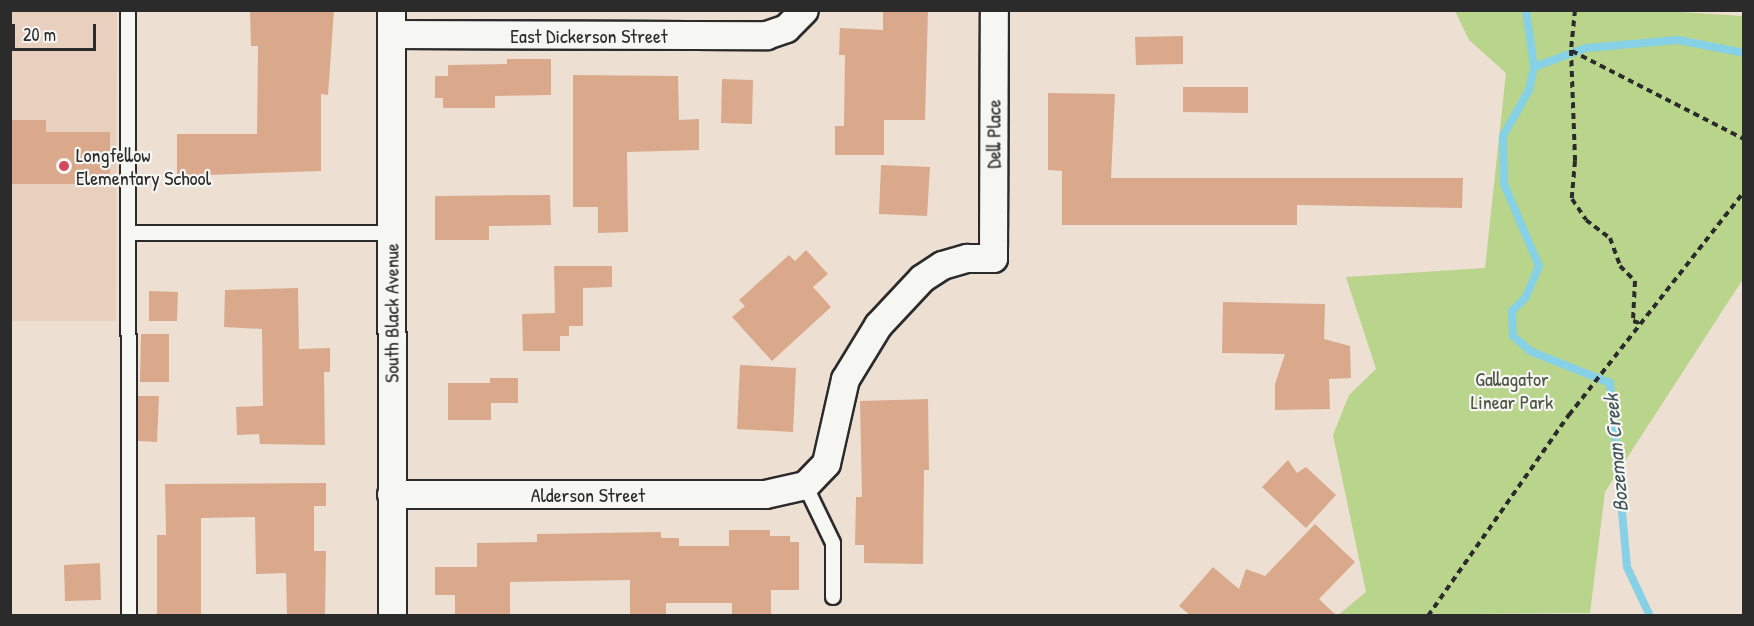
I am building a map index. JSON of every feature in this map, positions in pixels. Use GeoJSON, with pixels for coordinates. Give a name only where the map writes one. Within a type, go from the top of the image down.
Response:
{"type":"FeatureCollection","features":[{"type":"Feature","properties":{"kind":"street","name":"Dell Place"},"geometry":{"type":"LineString","coordinates":[[795,488],[826,463],[845,379],[878,325],[922,278],[942,265],[968,258],[993,258],[994,10]]}},
{"type":"Feature","properties":{"kind":"street","name":"East Dickerson Street"},"geometry":{"type":"LineString","coordinates":[[391,22],[766,35],[795,19]]}},
{"type":"Feature","properties":{"kind":"street","name":"South Black Avenue"},"geometry":{"type":"LineString","coordinates":[[391,22],[392,615]]}},
{"type":"Feature","properties":{"kind":"street","name":"Alderson Street"},"geometry":{"type":"LineString","coordinates":[[391,494],[765,494],[795,488]]}},
{"type":"Feature","properties":{"kind":"lane"},"geometry":{"type":"LineString","coordinates":[[128,10],[129,615]]}},
{"type":"Feature","properties":{"kind":"lane"},"geometry":{"type":"LineString","coordinates":[[128,233],[391,233]]}},
{"type":"Feature","properties":{"kind":"lane"},"geometry":{"type":"LineString","coordinates":[[795,488],[833,543],[833,597]]}},
{"type":"Feature","properties":{"kind":"path"},"geometry":{"type":"LineString","coordinates":[[1575,10],[1571,50],[1575,161],[1572,199],[1586,220],[1610,238],[1620,266],[1635,281],[1633,321],[1643,324]]}},
{"type":"Feature","properties":{"kind":"path"},"geometry":{"type":"LineString","coordinates":[[1571,50],[1743,139]]}},
{"type":"Feature","properties":{"kind":"path"},"geometry":{"type":"LineString","coordinates":[[1428,615],[1569,415],[1643,324],[1743,192]]}},
{"type":"Feature","properties":{"kind":"shaded area","name":"Longfellow Elementary School"},"geometry":{"type":"Polygon","coordinates":[[[10,11],[117,11],[116,321],[11,321],[10,11]]]}},
{"type":"Feature","properties":{"kind":"green space","name":"Gallagator Linear Park"},"geometry":{"type":"Polygon","coordinates":[[[1455,11],[1664,11],[1743,16],[1743,279],[1605,492],[1590,613],[1338,615],[1366,592],[1333,435],[1349,395],[1376,369],[1346,277],[1485,268],[1506,73],[1469,40],[1455,11]]]}},
{"type":"Feature","properties":{"kind":"building"},"geometry":{"type":"Polygon","coordinates":[[[250,10],[334,10],[328,95],[321,94],[321,171],[177,176],[177,134],[257,134],[258,46],[251,46],[250,10]]]}},
{"type":"Feature","properties":{"kind":"building"},"geometry":{"type":"Polygon","coordinates":[[[883,10],[928,10],[925,120],[884,120],[884,155],[835,155],[835,126],[844,126],[845,55],[839,55],[840,28],[883,30],[883,10]]]}},
{"type":"Feature","properties":{"kind":"building"},"geometry":{"type":"Polygon","coordinates":[[[1183,36],[1183,64],[1136,65],[1135,37],[1183,36]]]}},
{"type":"Feature","properties":{"kind":"building"},"geometry":{"type":"Polygon","coordinates":[[[507,59],[551,59],[551,95],[495,96],[495,108],[443,108],[443,98],[435,98],[435,76],[448,76],[448,65],[507,64],[507,59]]]}},
{"type":"Feature","properties":{"kind":"building"},"geometry":{"type":"Polygon","coordinates":[[[573,75],[678,76],[679,120],[699,119],[699,150],[627,152],[628,232],[598,233],[598,207],[573,207],[573,75]]]}},
{"type":"Feature","properties":{"kind":"building"},"geometry":{"type":"Polygon","coordinates":[[[722,79],[753,80],[752,124],[721,123],[722,79]]]}},
{"type":"Feature","properties":{"kind":"building"},"geometry":{"type":"Polygon","coordinates":[[[1183,87],[1248,87],[1248,113],[1183,112],[1183,87]]]}},
{"type":"Feature","properties":{"kind":"building"},"geometry":{"type":"Polygon","coordinates":[[[1048,93],[1115,94],[1111,178],[1463,178],[1462,208],[1297,205],[1297,225],[1062,225],[1062,171],[1048,170],[1048,93]]]}},
{"type":"Feature","properties":{"kind":"building"},"geometry":{"type":"Polygon","coordinates":[[[10,120],[46,120],[46,132],[110,132],[110,184],[10,184],[10,120]]]}},
{"type":"Feature","properties":{"kind":"building"},"geometry":{"type":"Polygon","coordinates":[[[881,165],[930,167],[927,216],[879,214],[881,165]]]}},
{"type":"Feature","properties":{"kind":"building"},"geometry":{"type":"Polygon","coordinates":[[[550,195],[551,225],[489,226],[489,240],[435,240],[435,196],[550,195]]]}},
{"type":"Feature","properties":{"kind":"building"},"geometry":{"type":"Polygon","coordinates":[[[806,250],[828,274],[813,287],[831,307],[772,361],[732,317],[745,306],[739,300],[789,255],[795,261],[806,250]]]}},
{"type":"Feature","properties":{"kind":"building"},"geometry":{"type":"Polygon","coordinates":[[[554,266],[612,266],[612,287],[583,288],[583,326],[569,326],[569,336],[560,336],[560,351],[523,351],[522,314],[555,313],[554,266]]]}},
{"type":"Feature","properties":{"kind":"building"},"geometry":{"type":"Polygon","coordinates":[[[298,288],[299,349],[330,348],[330,372],[324,372],[325,445],[260,444],[259,434],[237,435],[236,407],[263,406],[262,329],[224,327],[225,290],[298,288]]]}},
{"type":"Feature","properties":{"kind":"building"},"geometry":{"type":"Polygon","coordinates":[[[149,291],[178,292],[177,321],[149,321],[149,291]]]}},
{"type":"Feature","properties":{"kind":"building"},"geometry":{"type":"Polygon","coordinates":[[[1223,302],[1325,304],[1324,339],[1350,346],[1351,378],[1329,379],[1330,409],[1275,410],[1275,384],[1285,354],[1222,353],[1223,302]]]}},
{"type":"Feature","properties":{"kind":"building"},"geometry":{"type":"Polygon","coordinates":[[[141,334],[169,334],[169,382],[140,382],[141,334]]]}},
{"type":"Feature","properties":{"kind":"building"},"geometry":{"type":"Polygon","coordinates":[[[740,365],[796,368],[793,432],[737,429],[740,365]]]}},
{"type":"Feature","properties":{"kind":"building"},"geometry":{"type":"Polygon","coordinates":[[[490,378],[518,378],[518,403],[491,403],[491,420],[448,420],[448,383],[490,383],[490,378]]]}},
{"type":"Feature","properties":{"kind":"building"},"geometry":{"type":"Polygon","coordinates":[[[138,396],[159,396],[157,442],[138,441],[138,396]]]}},
{"type":"Feature","properties":{"kind":"building"},"geometry":{"type":"Polygon","coordinates":[[[928,399],[929,470],[924,470],[923,564],[864,563],[864,545],[855,545],[856,497],[862,497],[860,401],[928,399]]]}},
{"type":"Feature","properties":{"kind":"building"},"geometry":{"type":"Polygon","coordinates":[[[1288,460],[1297,473],[1306,467],[1336,495],[1306,528],[1262,487],[1288,460]]]}},
{"type":"Feature","properties":{"kind":"building"},"geometry":{"type":"Polygon","coordinates":[[[326,483],[326,506],[314,506],[314,551],[326,551],[325,615],[287,615],[286,573],[256,574],[255,517],[201,518],[201,615],[157,615],[157,535],[166,535],[165,484],[326,483]]]}},
{"type":"Feature","properties":{"kind":"building"},"geometry":{"type":"Polygon","coordinates":[[[1315,524],[1355,562],[1319,599],[1336,615],[1190,615],[1179,606],[1213,567],[1239,589],[1246,569],[1265,576],[1315,524]]]}},
{"type":"Feature","properties":{"kind":"building"},"geometry":{"type":"Polygon","coordinates":[[[729,530],[770,530],[770,536],[790,536],[790,542],[799,542],[799,590],[771,590],[771,615],[732,615],[732,603],[666,603],[666,615],[630,615],[630,580],[510,582],[510,615],[455,615],[455,595],[435,595],[435,567],[477,567],[477,543],[537,542],[537,534],[661,532],[661,538],[679,538],[679,546],[729,546],[729,530]]]}},
{"type":"Feature","properties":{"kind":"building"},"geometry":{"type":"Polygon","coordinates":[[[100,563],[101,600],[65,601],[64,565],[100,563]]]}},
{"type":"Feature","properties":{"kind":"waterway","name":"Bozeman Creek"},"geometry":{"type":"LineString","coordinates":[[1526,10],[1534,67],[1529,90],[1503,136],[1504,184],[1539,266],[1526,297],[1512,311],[1513,336],[1530,351],[1610,383],[1627,567],[1650,616]]}},
{"type":"Feature","properties":{"kind":"waterway"},"geometry":{"type":"LineString","coordinates":[[1534,67],[1586,48],[1678,40],[1744,53]]}},
{"type":"Feature","properties":{"kind":"place","name":"Longfellow Elementary School"},"geometry":{"type":"Point","coordinates":[64,166]}}]}
